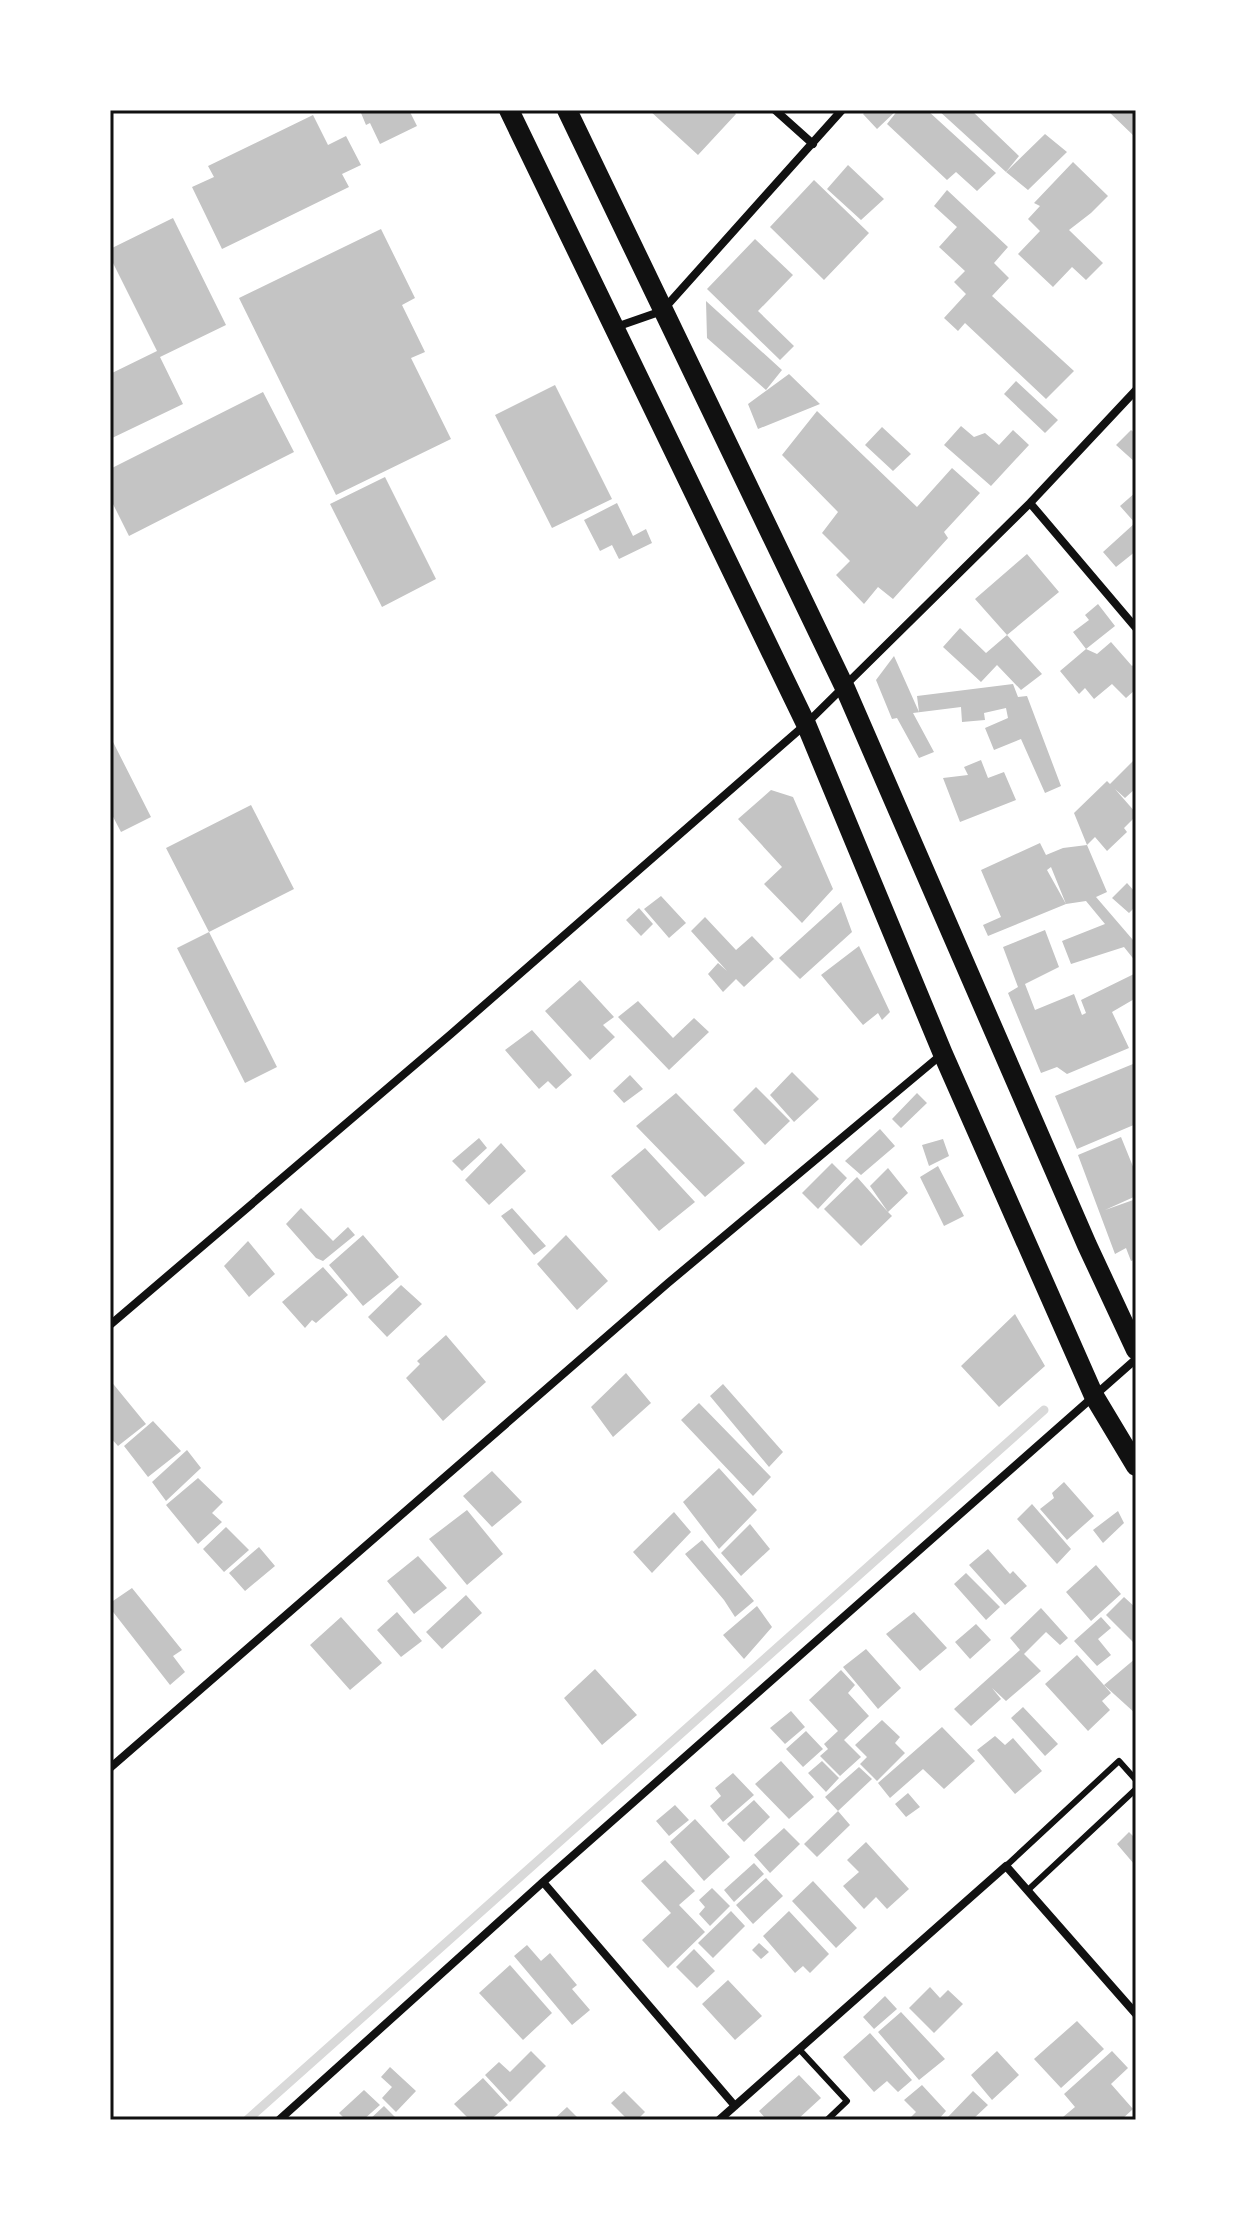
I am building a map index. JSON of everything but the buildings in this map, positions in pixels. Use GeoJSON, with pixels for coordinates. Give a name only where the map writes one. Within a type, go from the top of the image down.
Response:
{"type":"FeatureCollection","features":[{"type":"Feature","properties":{"kind":"main road"},"geometry":{"type":"LineString","coordinates":[[509,110],[806,724],[943,1054],[1094,1396],[1136,1466]]}},
{"type":"Feature","properties":{"kind":"main road"},"geometry":{"type":"LineString","coordinates":[[567,110],[845,688],[1075,1218],[1136,1350]]}},
{"type":"Feature","properties":{"kind":"street"},"geometry":{"type":"LineString","coordinates":[[775,110],[813,144]]}},
{"type":"Feature","properties":{"kind":"street"},"geometry":{"type":"LineString","coordinates":[[616,327],[662,311],[842,110]]}},
{"type":"Feature","properties":{"kind":"street"},"geometry":{"type":"LineString","coordinates":[[110,1325],[451,1034],[806,724],[1030,503],[1136,390]]}},
{"type":"Feature","properties":{"kind":"street"},"geometry":{"type":"LineString","coordinates":[[1030,503],[1136,628]]}},
{"type":"Feature","properties":{"kind":"street"},"geometry":{"type":"LineString","coordinates":[[110,1768],[668,1283],[943,1054]]}},
{"type":"Feature","properties":{"kind":"street"},"geometry":{"type":"LineString","coordinates":[[279,2120],[543,1882],[1136,1359]]}},
{"type":"Feature","properties":{"kind":"street"},"geometry":{"type":"LineString","coordinates":[[719,2120],[1006,1866],[1136,2014]]}},
{"type":"Feature","properties":{"kind":"street"},"geometry":{"type":"LineString","coordinates":[[543,1882],[735,2106]]}},
{"type":"Feature","properties":{"kind":"lane"},"geometry":{"type":"LineString","coordinates":[[1006,1866],[1119,1761],[1136,1780]]}},
{"type":"Feature","properties":{"kind":"lane"},"geometry":{"type":"LineString","coordinates":[[1028,1890],[1136,1789]]}},
{"type":"Feature","properties":{"kind":"lane"},"geometry":{"type":"LineString","coordinates":[[799,2049],[847,2101],[827,2120]]}},
{"type":"Feature","properties":{"kind":"waterway"},"geometry":{"type":"LineString","coordinates":[[247,2120],[1044,1410]]}}]}
